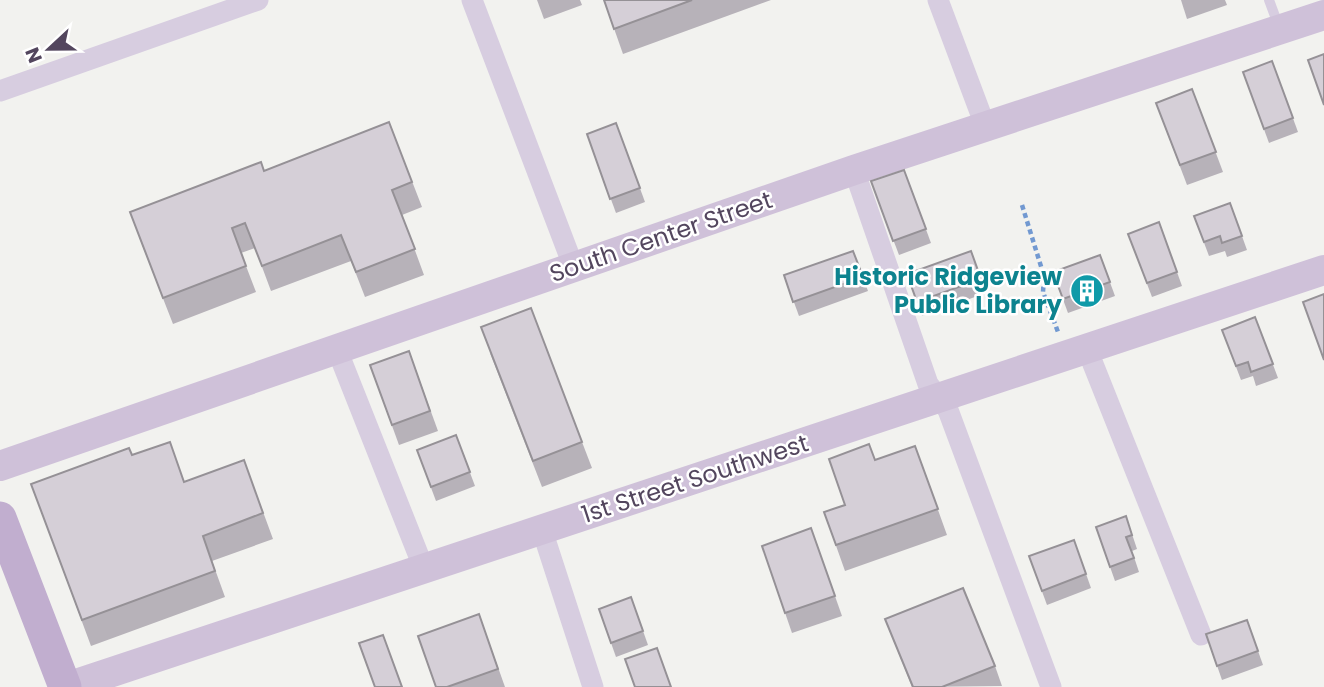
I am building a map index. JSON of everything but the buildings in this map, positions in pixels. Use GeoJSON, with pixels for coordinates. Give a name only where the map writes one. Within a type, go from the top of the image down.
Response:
{"type":"FeatureCollection","features":[{"type":"Feature","properties":{"kind":"main road"},"geometry":{"type":"LineString","coordinates":[[0,518],[66,687]]}},
{"type":"Feature","properties":{"kind":"street"},"geometry":{"type":"LineString","coordinates":[[0,91],[258,0]]}},
{"type":"Feature","properties":{"kind":"street"},"geometry":{"type":"LineString","coordinates":[[472,0],[574,268]]}},
{"type":"Feature","properties":{"kind":"street"},"geometry":{"type":"LineString","coordinates":[[938,0],[986,128]]}},
{"type":"Feature","properties":{"kind":"street","name":"South Center Street"},"geometry":{"type":"LineString","coordinates":[[0,466],[854,170],[1324,15]]}},
{"type":"Feature","properties":{"kind":"street"},"geometry":{"type":"LineString","coordinates":[[854,170],[928,384],[948,410],[1051,687]]}},
{"type":"Feature","properties":{"kind":"street","name":"1st Street Southwest"},"geometry":{"type":"LineString","coordinates":[[66,687],[1324,270]]}},
{"type":"Feature","properties":{"kind":"street"},"geometry":{"type":"LineString","coordinates":[[337,347],[424,569]]}},
{"type":"Feature","properties":{"kind":"street"},"geometry":{"type":"LineString","coordinates":[[1077,353],[1201,635]]}},
{"type":"Feature","properties":{"kind":"street"},"geometry":{"type":"LineString","coordinates":[[542,530],[593,687]]}},
{"type":"Feature","properties":{"kind":"lane"},"geometry":{"type":"LineString","coordinates":[[1269,0],[1280,29]]}},
{"type":"Feature","properties":{"kind":"path"},"geometry":{"type":"LineString","coordinates":[[1022,205],[1044,276],[1043,292],[1077,353]]}},
{"type":"Feature","properties":{"kind":"place","name":"Historic Ridgeview Public Library"},"geometry":{"type":"Point","coordinates":[1087,291]}}]}
